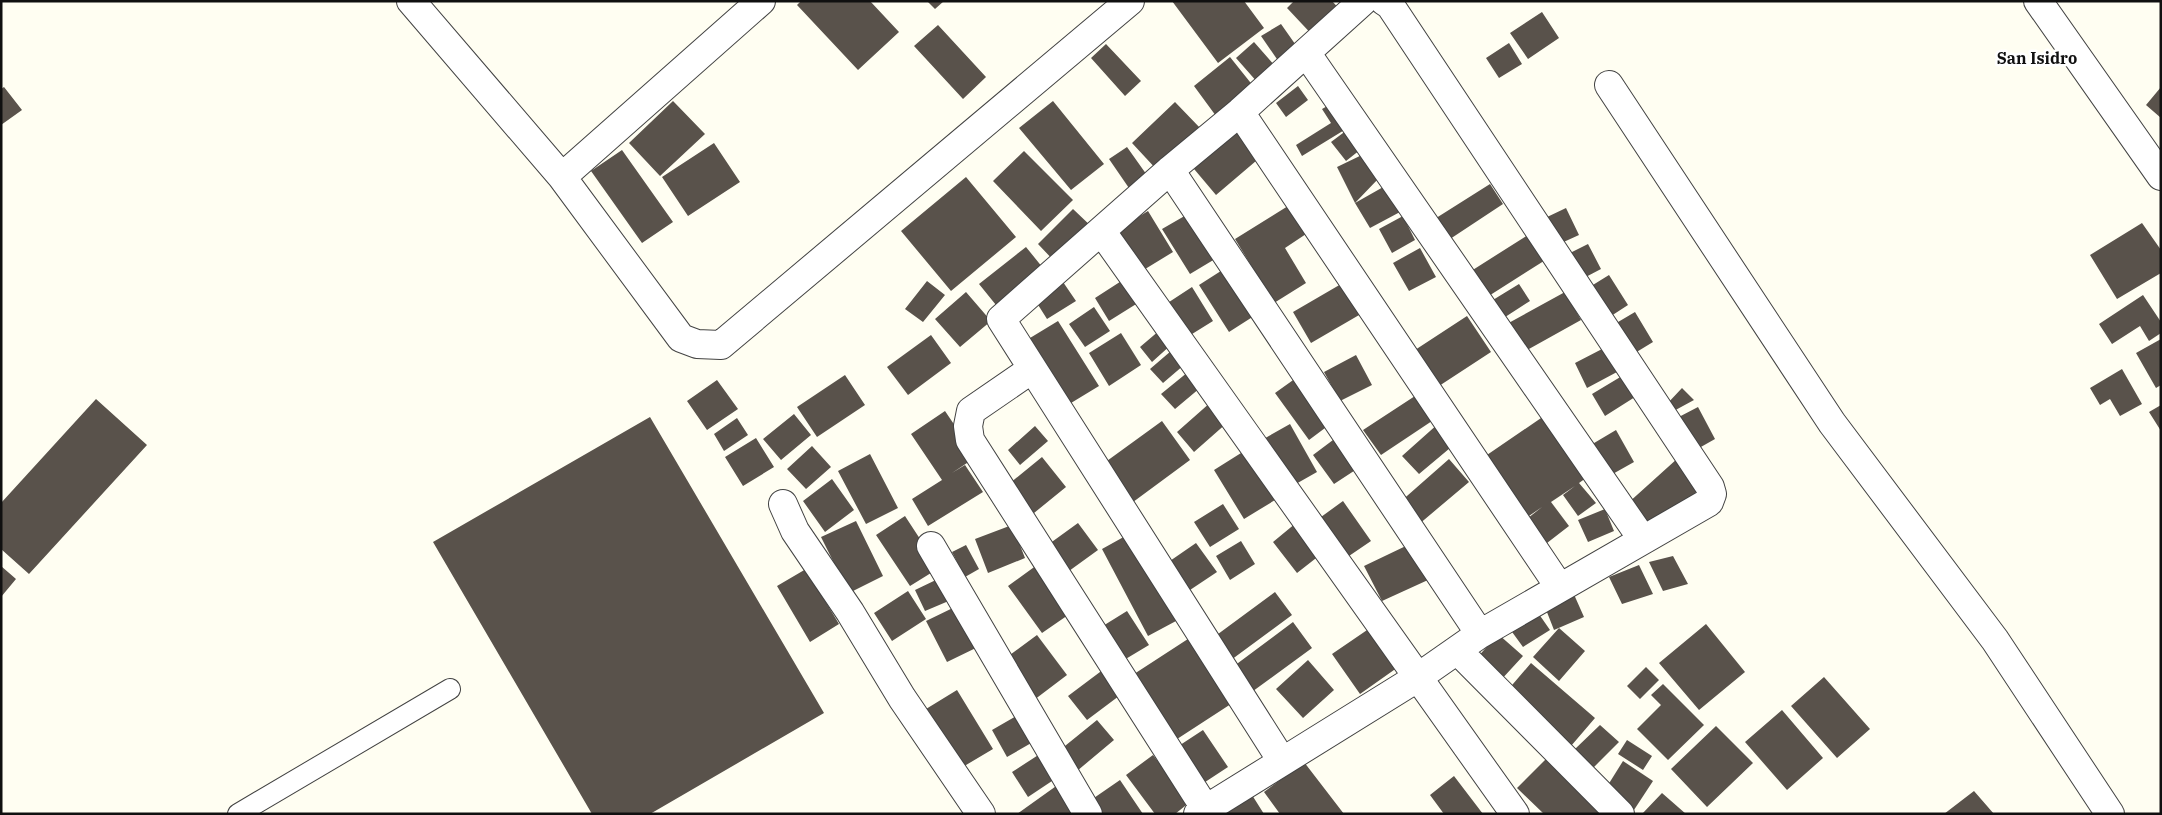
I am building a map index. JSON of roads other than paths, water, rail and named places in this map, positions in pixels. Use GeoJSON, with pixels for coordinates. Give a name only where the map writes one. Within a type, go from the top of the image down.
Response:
{"type":"FeatureCollection","features":[{"type":"Feature","properties":{"kind":"street"},"geometry":{"type":"LineString","coordinates":[[562,177],[761,1]]}},
{"type":"Feature","properties":{"kind":"street"},"geometry":{"type":"LineString","coordinates":[[414,3],[562,177],[681,338],[697,344],[721,345],[1130,1]]}},
{"type":"Feature","properties":{"kind":"street"},"geometry":{"type":"LineString","coordinates":[[1282,761],[1001,319],[1102,232],[1170,170],[1307,54],[1363,1]]}},
{"type":"Feature","properties":{"kind":"street"},"geometry":{"type":"LineString","coordinates":[[1032,369],[971,411],[968,426],[970,440],[1202,811],[1418,678],[1480,634],[1709,502],[1712,494],[1710,487],[1390,5],[1384,1]]}},
{"type":"Feature","properties":{"kind":"street"},"geometry":{"type":"LineString","coordinates":[[2038,1],[2161,176]]}},
{"type":"Feature","properties":{"kind":"street"},"geometry":{"type":"LineString","coordinates":[[1307,54],[1643,540]]}},
{"type":"Feature","properties":{"kind":"street"},"geometry":{"type":"LineString","coordinates":[[1609,85],[1832,423],[1996,640],[2110,814]]}},
{"type":"Feature","properties":{"kind":"street"},"geometry":{"type":"LineString","coordinates":[[1240,112],[1560,588]]}},
{"type":"Feature","properties":{"kind":"street"},"geometry":{"type":"LineString","coordinates":[[1170,170],[1480,634]]}},
{"type":"Feature","properties":{"kind":"street"},"geometry":{"type":"LineString","coordinates":[[1102,232],[1516,814]]}},
{"type":"Feature","properties":{"kind":"street"},"geometry":{"type":"LineString","coordinates":[[783,504],[795,531],[850,612],[902,698],[981,814]]}},
{"type":"Feature","properties":{"kind":"street"},"geometry":{"type":"LineString","coordinates":[[931,546],[1088,814]]}},
{"type":"Feature","properties":{"kind":"street"},"geometry":{"type":"LineString","coordinates":[[1458,651],[1620,814]]}},
{"type":"Feature","properties":{"kind":"lane"},"geometry":{"type":"LineString","coordinates":[[238,814],[450,689]]}},
{"type":"Feature","properties":{"kind":"district","name":"San Isidro"},"geometry":{"type":"Point","coordinates":[2037,58]}}]}
